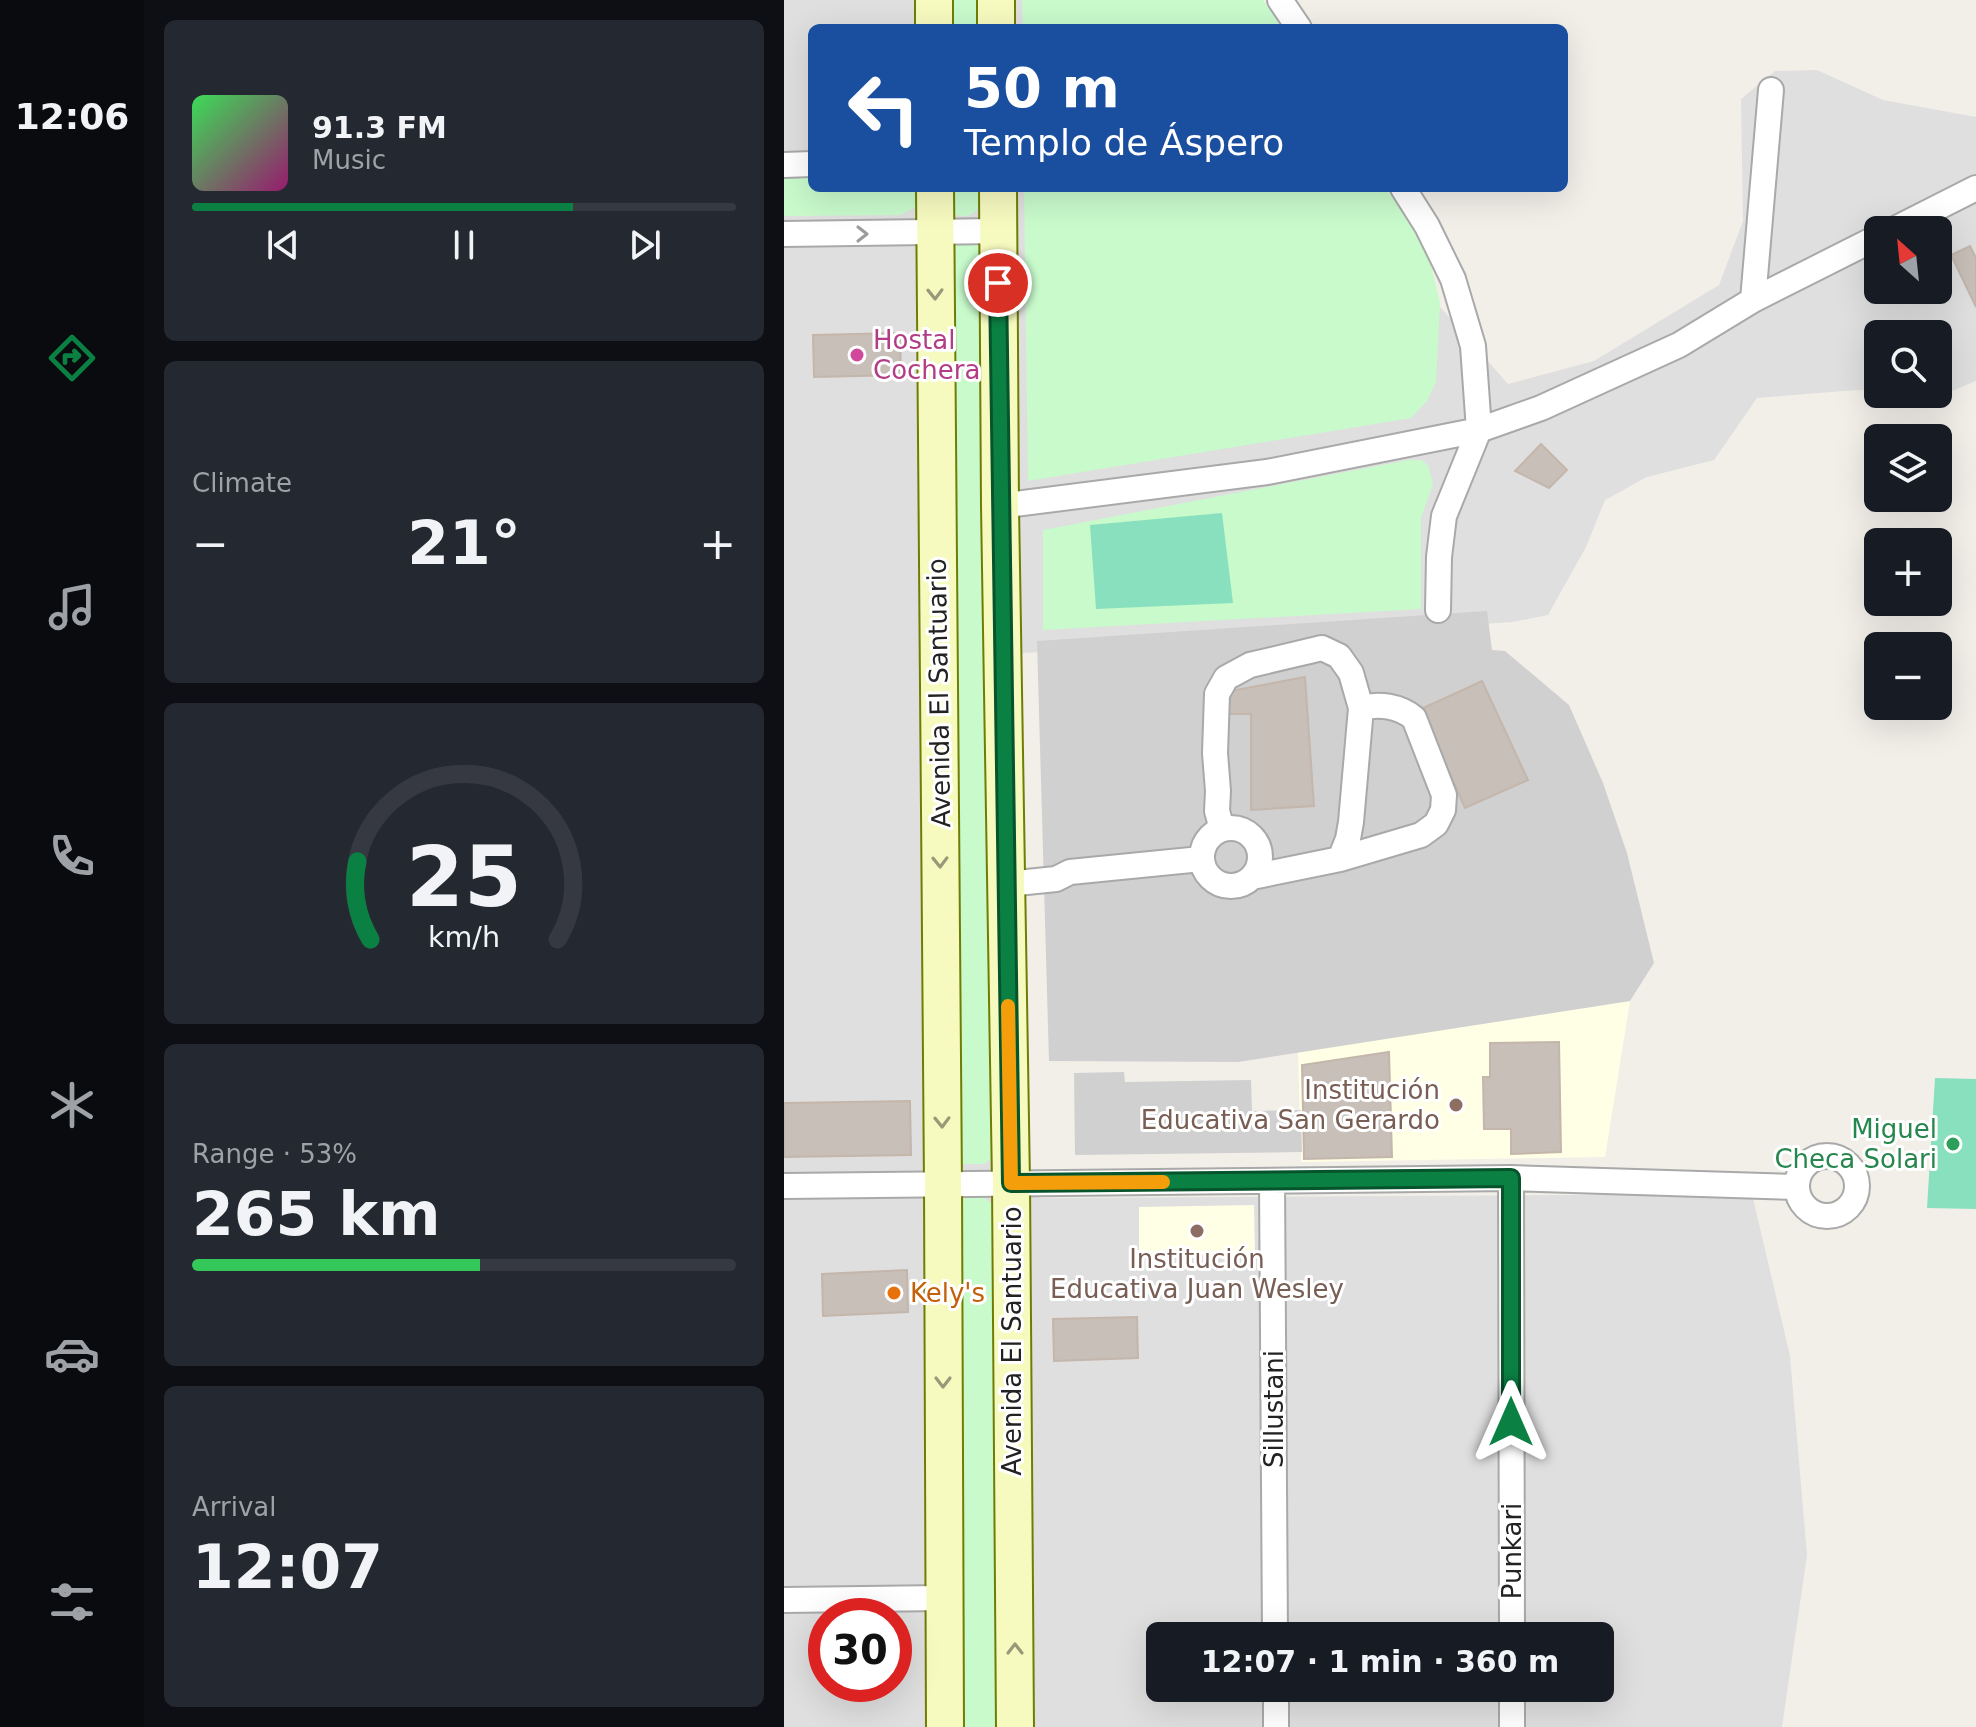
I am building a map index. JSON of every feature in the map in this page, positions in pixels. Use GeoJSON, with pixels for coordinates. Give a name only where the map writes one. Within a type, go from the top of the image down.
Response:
{"type":"FeatureCollection","features":[{"type":"Feature","properties":{"kind":"street"},"geometry":{"type":"LineString","coordinates":[[934,0],[934,24]]}},
{"type":"Feature","properties":{"kind":"street"},"geometry":{"type":"LineString","coordinates":[[996,0],[996,24]]}},
{"type":"Feature","properties":{"kind":"street"},"geometry":{"type":"LineString","coordinates":[[1280,0],[1296,24]]}},
{"type":"Feature","properties":{"kind":"street"},"geometry":{"type":"LineString","coordinates":[[1753,300],[1771,90]]}},
{"type":"Feature","properties":{"kind":"street"},"geometry":{"type":"LineString","coordinates":[[784,165],[808,164]]}},
{"type":"Feature","properties":{"kind":"street"},"geometry":{"type":"LineString","coordinates":[[1921,216],[1976,188]]}},
{"type":"Feature","properties":{"kind":"street","name":"Avenida El Santuario"},"geometry":{"type":"LineString","coordinates":[[935,192],[945,1727]]}},
{"type":"Feature","properties":{"kind":"street","name":"Avenida El Santuario"},"geometry":{"type":"LineString","coordinates":[[998,192],[1015,1727]]}},
{"type":"Feature","properties":{"kind":"street"},"geometry":{"type":"LineString","coordinates":[[1406,192],[1427,226],[1453,279],[1473,346],[1479,430],[1444,516],[1438,610]]}},
{"type":"Feature","properties":{"kind":"street"},"geometry":{"type":"LineString","coordinates":[[784,234],[998,231]]}},
{"type":"Feature","properties":{"kind":"street"},"geometry":{"type":"LineString","coordinates":[[1000,506],[1267,472],[1479,430],[1541,408],[1679,345],[1753,300],[1864,244]]}},
{"type":"Feature","properties":{"kind":"street"},"geometry":{"type":"LineString","coordinates":[[1222,829],[1217,811],[1217,694],[1226,678],[1250,665],[1322,648],[1339,656],[1351,673],[1361,708],[1351,822],[1340,859]]}},
{"type":"Feature","properties":{"kind":"street"},"geometry":{"type":"LineString","coordinates":[[1252,877],[1340,859],[1421,835],[1436,824],[1443,810],[1444,795],[1414,718],[1405,711],[1391,707],[1374,705],[1361,708]]}},
{"type":"Feature","properties":{"kind":"street"},"geometry":{"type":"LineString","coordinates":[[1222,829],[1241,829],[1257,841],[1261,850],[1258,869],[1244,883],[1235,886],[1226,886],[1209,877],[1203,864],[1202,849],[1213,833],[1222,829]]}},
{"type":"Feature","properties":{"kind":"street"},"geometry":{"type":"LineString","coordinates":[[1007,884],[1056,879],[1070,872],[1203,864]]}},
{"type":"Feature","properties":{"kind":"street"},"geometry":{"type":"LineString","coordinates":[[784,1186],[1511,1178],[1797,1187]]}},
{"type":"Feature","properties":{"kind":"street","name":"Punkari"},"geometry":{"type":"LineString","coordinates":[[1511,1178],[1512,1622]]}},
{"type":"Feature","properties":{"kind":"street","name":"Sillustani"},"geometry":{"type":"LineString","coordinates":[[1272,1181],[1275,1622]]}},
{"type":"Feature","properties":{"kind":"street"},"geometry":{"type":"LineString","coordinates":[[784,1600],[943,1598]]}},
{"type":"Feature","properties":{"kind":"street"},"geometry":{"type":"LineString","coordinates":[[1276,1702],[1276,1727]]}},
{"type":"Feature","properties":{"kind":"street"},"geometry":{"type":"LineString","coordinates":[[1512,1702],[1512,1727]]}},
{"type":"Feature","properties":{"kind":"shaded area"},"geometry":{"type":"Polygon","coordinates":[[[784,0],[1199,0],[1231,24],[808,24],[808,192],[1352,192],[1391,251],[1508,384],[1594,361],[1719,285],[1743,221],[1741,99],[1775,71],[1817,70],[1883,100],[1976,117],[1976,381],[1952,391],[1952,320],[1864,320],[1864,390],[1757,398],[1714,460],[1647,477],[1605,500],[1586,547],[1548,615],[1512,622],[978,656],[973,1144],[1040,1198],[1752,1194],[1790,1356],[1807,1555],[1782,1727],[784,1727],[784,0]]]}},
{"type":"Feature","properties":{"kind":"shaded area"},"geometry":{"type":"Polygon","coordinates":[[[1487,611],[1492,650],[1505,651],[1569,705],[1603,783],[1627,853],[1654,963],[1630,1001],[1238,1062],[1049,1061],[1037,641],[1487,611]]]}},
{"type":"Feature","properties":{"kind":"shaded area","name":"Institución Educativa San Gerardo"},"geometry":{"type":"Polygon","coordinates":[[[1630,1001],[1605,1157],[1301,1162],[1298,1052],[1630,1001]]]}},
{"type":"Feature","properties":{"kind":"shaded area"},"geometry":{"type":"Polygon","coordinates":[[[1124,1072],[1125,1082],[1251,1080],[1252,1111],[1301,1110],[1302,1152],[1075,1155],[1074,1073],[1124,1072]]]}},
{"type":"Feature","properties":{"kind":"shaded area","name":"Institución Educativa Juan Wesley"},"geometry":{"type":"Polygon","coordinates":[[[1254,1205],[1255,1254],[1139,1257],[1139,1207],[1254,1205]]]}},
{"type":"Feature","properties":{"kind":"green space"},"geometry":{"type":"Polygon","coordinates":[[[944,0],[984,0],[984,24],[944,24],[944,0]]]}},
{"type":"Feature","properties":{"kind":"green space"},"geometry":{"type":"Polygon","coordinates":[[[1022,0],[1263,0],[1279,24],[1023,24],[1022,0]]]}},
{"type":"Feature","properties":{"kind":"green space"},"geometry":{"type":"Polygon","coordinates":[[[784,178],[808,178],[808,192],[916,192],[919,206],[900,215],[784,216],[784,178]]]}},
{"type":"Feature","properties":{"kind":"green space"},"geometry":{"type":"Polygon","coordinates":[[[947,192],[979,192],[980,202],[975,212],[965,216],[951,213],[947,192]]]}},
{"type":"Feature","properties":{"kind":"green space"},"geometry":{"type":"Polygon","coordinates":[[[1024,192],[1389,192],[1429,257],[1440,303],[1436,382],[1427,401],[1411,418],[1028,481],[1024,192]]]}},
{"type":"Feature","properties":{"kind":"green space"},"geometry":{"type":"Polygon","coordinates":[[[977,240],[985,252],[996,1156],[984,1164],[958,1164],[947,250],[955,242],[977,240]]]}},
{"type":"Feature","properties":{"kind":"green space"},"geometry":{"type":"Polygon","coordinates":[[[1421,460],[1428,465],[1433,484],[1421,518],[1421,609],[1043,630],[1043,530],[1421,460]]]}},
{"type":"Feature","properties":{"kind":"green space"},"geometry":{"type":"Polygon","coordinates":[[[1222,513],[1233,603],[1096,609],[1090,525],[1222,513]]]}},
{"type":"Feature","properties":{"kind":"green space","name":"Miguel Checa Solari"},"geometry":{"type":"Polygon","coordinates":[[[1935,1078],[1976,1079],[1976,1209],[1927,1208],[1935,1078]]]}},
{"type":"Feature","properties":{"kind":"green space"},"geometry":{"type":"Polygon","coordinates":[[[982,1196],[993,1205],[996,1727],[961,1727],[955,1208],[962,1198],[982,1196]]]}},
{"type":"Feature","properties":{"kind":"building"},"geometry":{"type":"Polygon","coordinates":[[[1970,246],[1976,258],[1976,307],[1952,257],[1970,246]]]}},
{"type":"Feature","properties":{"kind":"building","name":"Hostal Cochera"},"geometry":{"type":"Polygon","coordinates":[[[900,333],[901,375],[814,377],[813,335],[900,333]]]}},
{"type":"Feature","properties":{"kind":"building"},"geometry":{"type":"Polygon","coordinates":[[[1541,444],[1567,470],[1549,488],[1515,471],[1541,444]]]}},
{"type":"Feature","properties":{"kind":"building"},"geometry":{"type":"Polygon","coordinates":[[[1305,677],[1314,806],[1251,810],[1251,714],[1224,714],[1225,692],[1305,677]]]}},
{"type":"Feature","properties":{"kind":"building"},"geometry":{"type":"Polygon","coordinates":[[[1482,681],[1528,780],[1465,808],[1421,709],[1482,681]]]}},
{"type":"Feature","properties":{"kind":"building"},"geometry":{"type":"Polygon","coordinates":[[[1559,1042],[1561,1152],[1511,1154],[1511,1129],[1484,1129],[1483,1077],[1490,1077],[1490,1043],[1559,1042]]]}},
{"type":"Feature","properties":{"kind":"building"},"geometry":{"type":"Polygon","coordinates":[[[1389,1052],[1392,1157],[1304,1159],[1302,1065],[1389,1052]]]}},
{"type":"Feature","properties":{"kind":"building"},"geometry":{"type":"Polygon","coordinates":[[[910,1101],[911,1155],[784,1157],[784,1103],[910,1101]]]}},
{"type":"Feature","properties":{"kind":"building"},"geometry":{"type":"Polygon","coordinates":[[[907,1270],[908,1312],[823,1316],[822,1274],[907,1270]]]}},
{"type":"Feature","properties":{"kind":"building"},"geometry":{"type":"Polygon","coordinates":[[[1137,1317],[1138,1358],[1054,1361],[1053,1319],[1137,1317]]]}},
{"type":"Feature","properties":{"kind":"slow traffic"},"geometry":{"type":"LineString","coordinates":[[1008,1006],[1011,1183],[1163,1182]]}},
{"type":"Feature","properties":{"kind":"place","name":"Hostal Cochera"},"geometry":{"type":"Point","coordinates":[857,355]}},
{"type":"Feature","properties":{"kind":"place","name":"Institución Educativa San Gerardo"},"geometry":{"type":"Point","coordinates":[1456,1105]}},
{"type":"Feature","properties":{"kind":"place","name":"Miguel Checa Solari"},"geometry":{"type":"Point","coordinates":[1953,1144]}},
{"type":"Feature","properties":{"kind":"place","name":"Institución Educativa Juan Wesley"},"geometry":{"type":"Point","coordinates":[1197,1231]}},
{"type":"Feature","properties":{"kind":"place","name":"Kely's"},"geometry":{"type":"Point","coordinates":[894,1293]}},
{"type":"Feature","properties":{"kind":"route"},"geometry":{"type":"LineString","coordinates":[[998,283],[1011,1183],[1511,1178],[1511,1422]]}}]}
